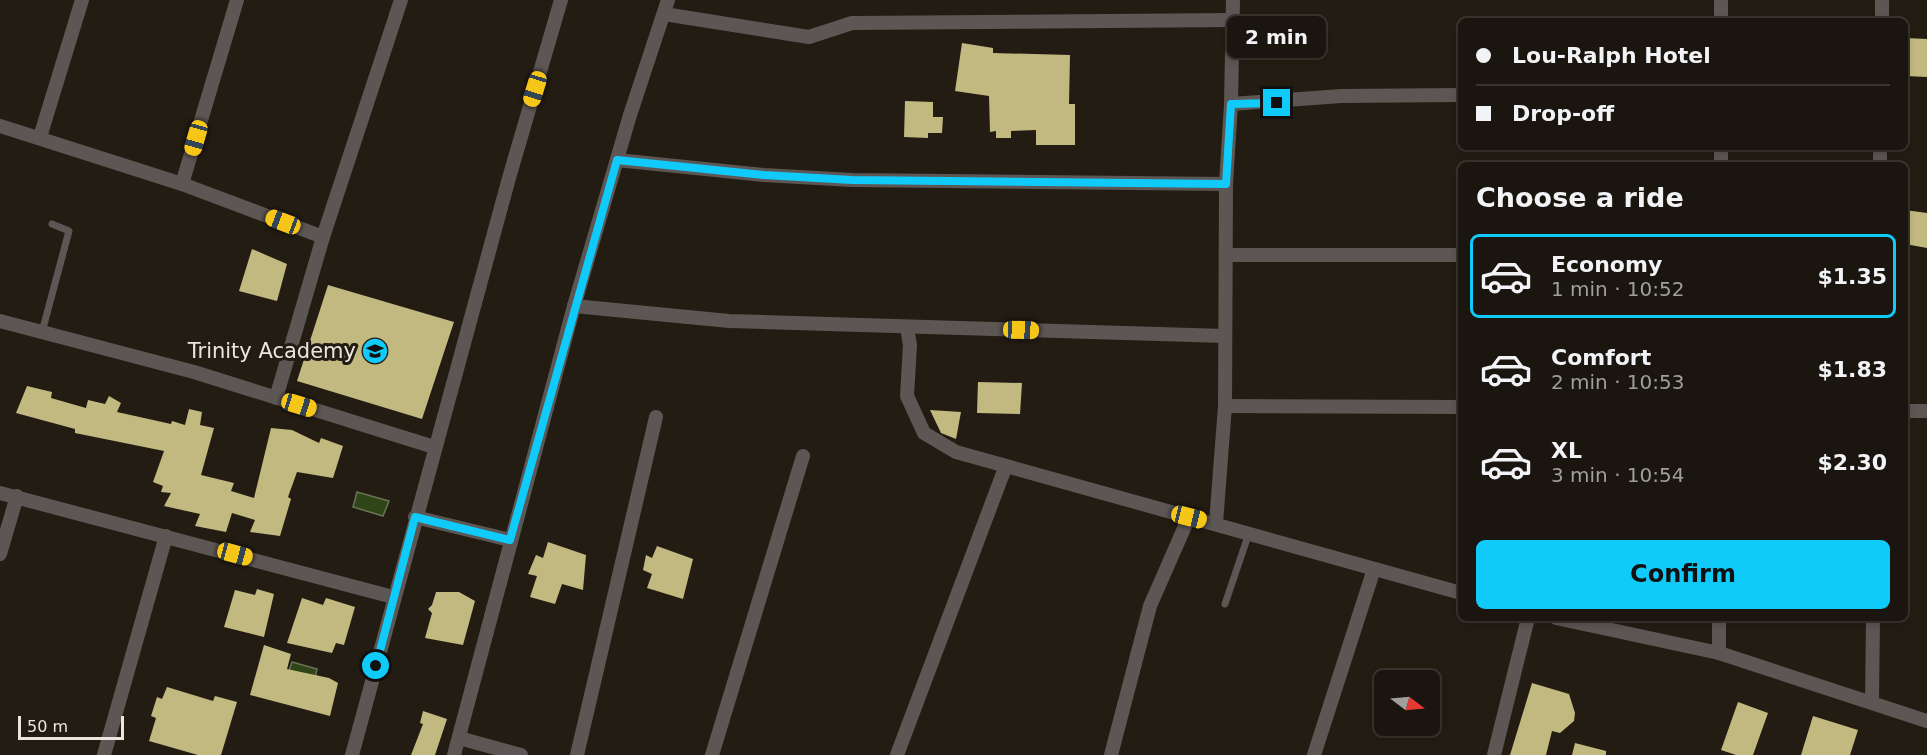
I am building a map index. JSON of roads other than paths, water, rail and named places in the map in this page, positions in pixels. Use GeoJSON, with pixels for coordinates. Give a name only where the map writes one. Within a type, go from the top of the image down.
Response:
{"type":"FeatureCollection","features":[{"type":"Feature","properties":{"kind":"street"},"geometry":{"type":"LineString","coordinates":[[40,137],[82,0]]}},
{"type":"Feature","properties":{"kind":"street"},"geometry":{"type":"LineString","coordinates":[[182,184],[237,0]]}},
{"type":"Feature","properties":{"kind":"street"},"geometry":{"type":"LineString","coordinates":[[276,398],[323,237],[401,0]]}},
{"type":"Feature","properties":{"kind":"street"},"geometry":{"type":"LineString","coordinates":[[352,755],[508,178],[561,0]]}},
{"type":"Feature","properties":{"kind":"street"},"geometry":{"type":"LineString","coordinates":[[454,755],[574,306],[668,0]]}},
{"type":"Feature","properties":{"kind":"street"},"geometry":{"type":"LineString","coordinates":[[1216,523],[1225,406],[1226,184],[1231,104],[1233,0]]}},
{"type":"Feature","properties":{"kind":"street"},"geometry":{"type":"LineString","coordinates":[[1721,0],[1721,18]]}},
{"type":"Feature","properties":{"kind":"street"},"geometry":{"type":"LineString","coordinates":[[1882,0],[1882,18]]}},
{"type":"Feature","properties":{"kind":"street"},"geometry":{"type":"LineString","coordinates":[[664,14],[809,37],[852,23],[1233,20]]}},
{"type":"Feature","properties":{"kind":"street"},"geometry":{"type":"LineString","coordinates":[[1231,104],[1341,96],[1458,95]]}},
{"type":"Feature","properties":{"kind":"street"},"geometry":{"type":"LineString","coordinates":[[0,126],[182,184],[323,237]]}},
{"type":"Feature","properties":{"kind":"street"},"geometry":{"type":"LineString","coordinates":[[617,160],[764,175],[852,180],[1226,184]]}},
{"type":"Feature","properties":{"kind":"street"},"geometry":{"type":"LineString","coordinates":[[1227,255],[1458,255]]}},
{"type":"Feature","properties":{"kind":"street"},"geometry":{"type":"LineString","coordinates":[[574,306],[729,321],[1225,336]]}},
{"type":"Feature","properties":{"kind":"street"},"geometry":{"type":"LineString","coordinates":[[0,321],[194,372],[434,447]]}},
{"type":"Feature","properties":{"kind":"street"},"geometry":{"type":"LineString","coordinates":[[907,327],[910,345],[907,396],[924,433],[956,452],[1005,468],[1216,523],[1458,592]]}},
{"type":"Feature","properties":{"kind":"street"},"geometry":{"type":"LineString","coordinates":[[1225,406],[1458,407]]}},
{"type":"Feature","properties":{"kind":"street"},"geometry":{"type":"LineString","coordinates":[[1908,411],[1927,411]]}},
{"type":"Feature","properties":{"kind":"street"},"geometry":{"type":"LineString","coordinates":[[577,755],[656,417]]}},
{"type":"Feature","properties":{"kind":"street"},"geometry":{"type":"LineString","coordinates":[[712,755],[803,456]]}},
{"type":"Feature","properties":{"kind":"street"},"geometry":{"type":"LineString","coordinates":[[897,755],[1005,468]]}},
{"type":"Feature","properties":{"kind":"street"},"geometry":{"type":"LineString","coordinates":[[0,492],[393,597]]}},
{"type":"Feature","properties":{"kind":"street"},"geometry":{"type":"LineString","coordinates":[[0,554],[17,496]]}},
{"type":"Feature","properties":{"kind":"street"},"geometry":{"type":"LineString","coordinates":[[415,517],[510,540]]}},
{"type":"Feature","properties":{"kind":"street"},"geometry":{"type":"LineString","coordinates":[[1112,755],[1150,606],[1189,517]]}},
{"type":"Feature","properties":{"kind":"street"},"geometry":{"type":"LineString","coordinates":[[104,755],[166,536]]}},
{"type":"Feature","properties":{"kind":"street"},"geometry":{"type":"LineString","coordinates":[[1314,755],[1374,569]]}},
{"type":"Feature","properties":{"kind":"street"},"geometry":{"type":"LineString","coordinates":[[1494,755],[1527,621]]}},
{"type":"Feature","properties":{"kind":"street"},"geometry":{"type":"LineString","coordinates":[[1570,621],[1719,653],[1927,721]]}},
{"type":"Feature","properties":{"kind":"street"},"geometry":{"type":"LineString","coordinates":[[1719,621],[1719,653]]}},
{"type":"Feature","properties":{"kind":"street"},"geometry":{"type":"LineString","coordinates":[[1872,702],[1873,621]]}},
{"type":"Feature","properties":{"kind":"street"},"geometry":{"type":"LineString","coordinates":[[459,738],[521,755]]}},
{"type":"Feature","properties":{"kind":"lane"},"geometry":{"type":"LineString","coordinates":[[42,332],[69,231],[52,224]]}},
{"type":"Feature","properties":{"kind":"lane"},"geometry":{"type":"LineString","coordinates":[[1225,604],[1249,533]]}},
{"type":"Feature","properties":{"kind":"place","name":"Trinity Academy"},"geometry":{"type":"Point","coordinates":[375,351]}}]}
